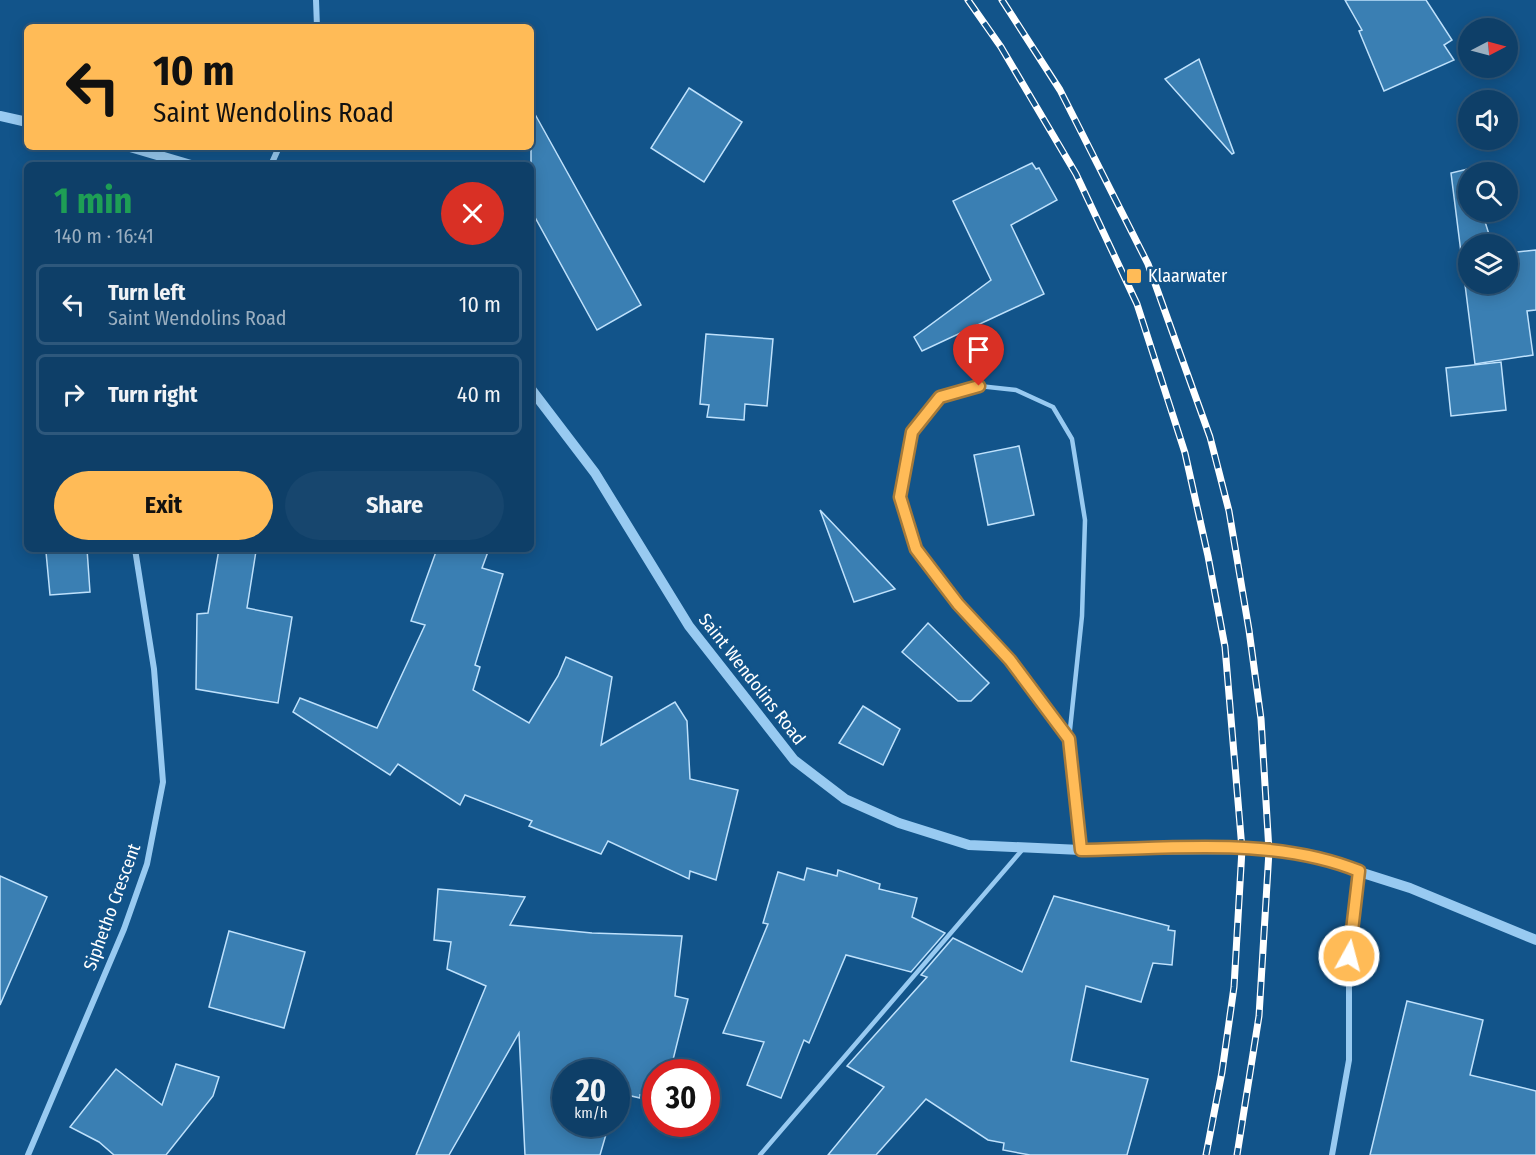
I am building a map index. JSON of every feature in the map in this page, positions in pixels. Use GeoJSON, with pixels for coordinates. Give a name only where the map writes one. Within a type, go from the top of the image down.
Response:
{"type":"FeatureCollection","features":[{"type":"Feature","properties":{"kind":"street"},"geometry":{"type":"LineString","coordinates":[[316,0],[317,24]]}},
{"type":"Feature","properties":{"kind":"street"},"geometry":{"type":"LineString","coordinates":[[0,116],[24,121]]}},
{"type":"Feature","properties":{"kind":"street"},"geometry":{"type":"LineString","coordinates":[[140,150],[182,162]]}},
{"type":"Feature","properties":{"kind":"street","name":"Saint Wendolins Road"},"geometry":{"type":"LineString","coordinates":[[534,393],[595,473],[689,626],[794,760],[845,799],[899,823],[969,845],[1081,850],[1260,850],[1303,854],[1410,888],[1536,940]]}},
{"type":"Feature","properties":{"kind":"street","name":"Siphetho Crescent"},"geometry":{"type":"LineString","coordinates":[[28,1155],[124,930],[147,864],[163,782],[154,669],[135,552]]}},
{"type":"Feature","properties":{"kind":"street"},"geometry":{"type":"LineString","coordinates":[[1332,1155],[1349,1060],[1349,956],[1359,871]]}},
{"type":"Feature","properties":{"kind":"lane"},"geometry":{"type":"LineString","coordinates":[[1069,739],[1010,660],[958,604],[916,549],[900,497],[912,432],[940,397],[979,386],[1016,390],[1053,407],[1072,439],[1085,520],[1082,616],[1069,739],[1081,850]]}},
{"type":"Feature","properties":{"kind":"lane"},"geometry":{"type":"LineString","coordinates":[[760,1155],[1023,849]]}},
{"type":"Feature","properties":{"kind":"building"},"geometry":{"type":"Polygon","coordinates":[[[1345,0],[1426,0],[1452,40],[1444,45],[1454,60],[1384,91],[1359,31],[1362,30],[1345,0]]]}},
{"type":"Feature","properties":{"kind":"building"},"geometry":{"type":"Polygon","coordinates":[[[1199,59],[1234,153],[1232,154],[1165,79],[1199,59]]]}},
{"type":"Feature","properties":{"kind":"building"},"geometry":{"type":"Polygon","coordinates":[[[689,88],[742,122],[704,182],[651,148],[689,88]]]}},
{"type":"Feature","properties":{"kind":"building"},"geometry":{"type":"Polygon","coordinates":[[[534,112],[641,305],[597,330],[534,215],[534,162],[531,162],[531,150],[534,150],[534,112]]]}},
{"type":"Feature","properties":{"kind":"building"},"geometry":{"type":"Polygon","coordinates":[[[1032,163],[1036,169],[1039,168],[1057,200],[1011,225],[1044,294],[922,351],[914,337],[991,280],[953,201],[1032,163]]]}},
{"type":"Feature","properties":{"kind":"building"},"geometry":{"type":"Polygon","coordinates":[[[1458,171],[1458,222],[1485,222],[1489,234],[1459,234],[1451,173],[1458,171]]]}},
{"type":"Feature","properties":{"kind":"building"},"geometry":{"type":"Polygon","coordinates":[[[1536,250],[1536,310],[1527,311],[1533,355],[1475,364],[1466,294],[1518,294],[1518,252],[1536,250]]]}},
{"type":"Feature","properties":{"kind":"building"},"geometry":{"type":"Polygon","coordinates":[[[706,334],[773,339],[767,406],[745,404],[744,420],[707,417],[709,405],[700,404],[706,334]]]}},
{"type":"Feature","properties":{"kind":"building"},"geometry":{"type":"Polygon","coordinates":[[[1501,362],[1506,410],[1451,416],[1446,368],[1501,362]]]}},
{"type":"Feature","properties":{"kind":"building"},"geometry":{"type":"Polygon","coordinates":[[[1019,446],[1034,515],[988,525],[974,455],[1019,446]]]}},
{"type":"Feature","properties":{"kind":"building"},"geometry":{"type":"Polygon","coordinates":[[[820,510],[895,589],[854,602],[820,510]]]}},
{"type":"Feature","properties":{"kind":"building"},"geometry":{"type":"Polygon","coordinates":[[[46,552],[87,552],[90,592],[50,595],[46,552]]]}},
{"type":"Feature","properties":{"kind":"building"},"geometry":{"type":"Polygon","coordinates":[[[218,552],[256,552],[247,608],[292,617],[278,703],[196,689],[197,614],[208,613],[218,552]]]}},
{"type":"Feature","properties":{"kind":"building"},"geometry":{"type":"Polygon","coordinates":[[[436,552],[488,552],[482,568],[503,574],[475,665],[480,667],[473,690],[529,723],[558,676],[566,657],[612,677],[601,745],[675,702],[687,721],[690,779],[738,790],[716,880],[690,871],[689,879],[608,841],[601,854],[529,826],[532,821],[465,795],[460,805],[398,764],[390,775],[293,712],[300,698],[377,728],[425,625],[411,621],[436,552]]]}},
{"type":"Feature","properties":{"kind":"building"},"geometry":{"type":"Polygon","coordinates":[[[928,623],[989,683],[971,701],[958,701],[902,652],[928,623]]]}},
{"type":"Feature","properties":{"kind":"building"},"geometry":{"type":"Polygon","coordinates":[[[863,706],[900,729],[883,765],[839,743],[863,706]]]}},
{"type":"Feature","properties":{"kind":"building"},"geometry":{"type":"Polygon","coordinates":[[[807,868],[837,876],[838,870],[880,884],[879,889],[917,898],[912,917],[945,933],[911,972],[846,955],[809,1043],[804,1040],[781,1098],[747,1085],[764,1042],[723,1033],[768,924],[763,923],[778,872],[804,880],[807,868]]]}},
{"type":"Feature","properties":{"kind":"building"},"geometry":{"type":"Polygon","coordinates":[[[0,876],[47,897],[0,1005],[0,876]]]}},
{"type":"Feature","properties":{"kind":"building"},"geometry":{"type":"Polygon","coordinates":[[[438,889],[525,897],[510,925],[592,933],[682,936],[675,996],[688,999],[673,1059],[642,1059],[642,1095],[640,1095],[640,1098],[630,1096],[630,1059],[552,1059],[552,1137],[605,1137],[600,1155],[525,1155],[519,1033],[449,1155],[416,1155],[486,986],[447,969],[451,942],[434,940],[438,889]]]}},
{"type":"Feature","properties":{"kind":"building"},"geometry":{"type":"Polygon","coordinates":[[[1054,896],[1169,926],[1168,930],[1175,931],[1172,965],[1153,963],[1141,1002],[1086,986],[1071,1061],[1148,1079],[1127,1155],[1030,1155],[1003,1150],[1004,1143],[988,1140],[926,1099],[876,1155],[828,1155],[884,1087],[847,1066],[927,977],[921,975],[953,938],[1022,972],[1054,896]]]}},
{"type":"Feature","properties":{"kind":"building"},"geometry":{"type":"Polygon","coordinates":[[[229,931],[305,952],[284,1028],[209,1007],[229,931]]]}},
{"type":"Feature","properties":{"kind":"building"},"geometry":{"type":"Polygon","coordinates":[[[1407,1001],[1483,1020],[1470,1075],[1536,1091],[1536,1155],[1370,1155],[1407,1001]]]}},
{"type":"Feature","properties":{"kind":"building"},"geometry":{"type":"Polygon","coordinates":[[[176,1064],[219,1077],[213,1096],[166,1155],[114,1155],[99,1142],[70,1127],[116,1069],[162,1105],[176,1064]]]}},
{"type":"Feature","properties":{"kind":"railway"},"geometry":{"type":"LineString","coordinates":[[968,0],[1001,47],[1076,174],[1137,304],[1185,453],[1208,556],[1225,647],[1242,849],[1234,987],[1222,1072],[1206,1155]]}},
{"type":"Feature","properties":{"kind":"railway"},"geometry":{"type":"LineString","coordinates":[[1002,0],[1060,90],[1148,264],[1210,437],[1229,511],[1261,719],[1269,851],[1259,1016],[1237,1155]]}},
{"type":"Feature","properties":{"kind":"place","name":"Klaarwater"},"geometry":{"type":"Point","coordinates":[1134,276]}},
{"type":"Feature","properties":{"kind":"route"},"geometry":{"type":"LineString","coordinates":[[979,386],[940,397],[912,432],[900,497],[916,549],[958,604],[1010,660],[1069,739],[1081,850],[1242,849],[1303,854],[1349,867],[1359,871],[1349,956]]}}]}
